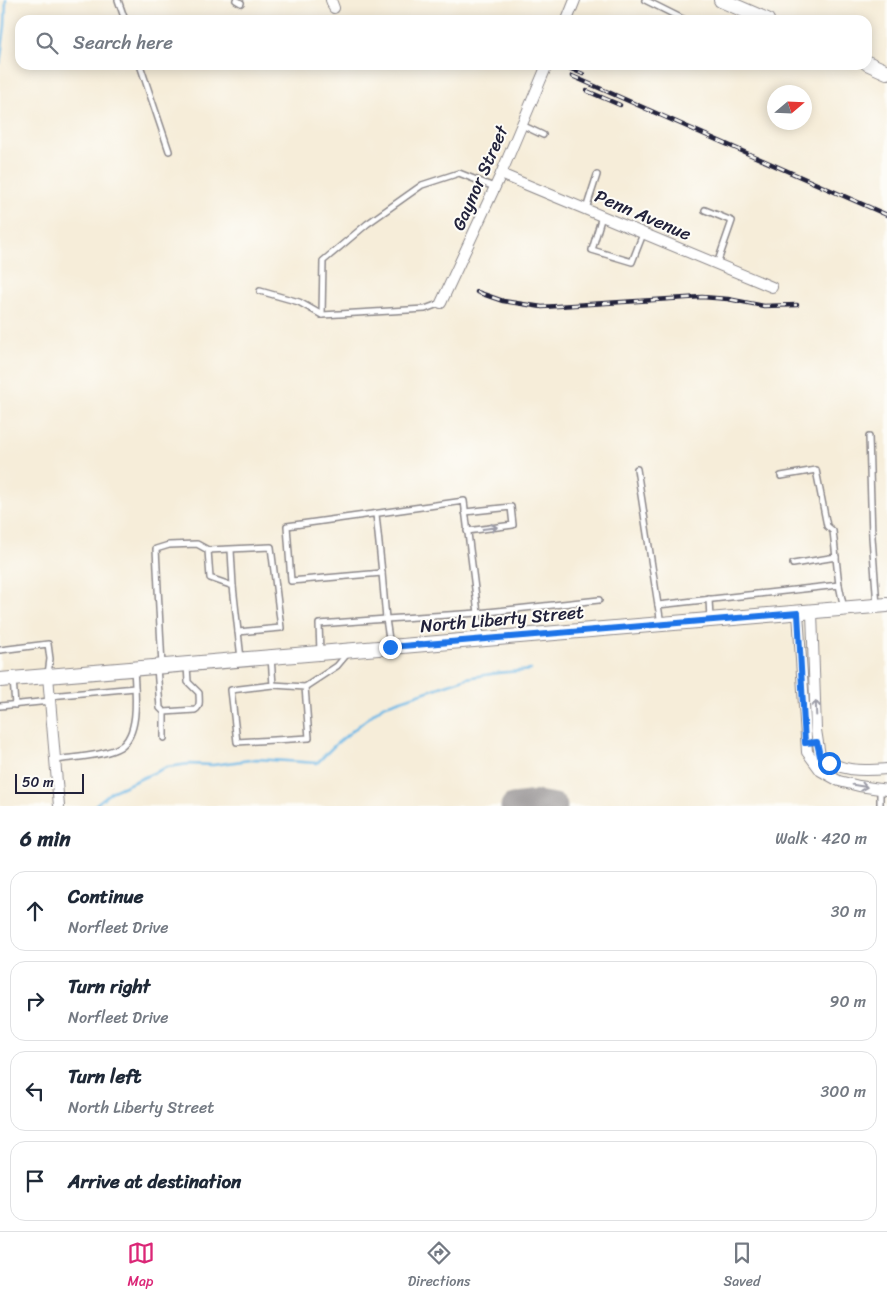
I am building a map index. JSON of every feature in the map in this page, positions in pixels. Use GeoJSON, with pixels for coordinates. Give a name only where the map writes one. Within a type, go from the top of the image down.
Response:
{"type":"FeatureCollection","features":[{"type":"Feature","properties":{"kind":"main road"},"geometry":{"type":"LineString","coordinates":[[721,0],[745,8],[758,15]]}},
{"type":"Feature","properties":{"kind":"main road"},"geometry":{"type":"LineString","coordinates":[[872,65],[887,72]]}},
{"type":"Feature","properties":{"kind":"main road","name":"North Liberty Street"},"geometry":{"type":"LineString","coordinates":[[6,679],[882,606]]}},
{"type":"Feature","properties":{"kind":"street"},"geometry":{"type":"LineString","coordinates":[[569,15],[575,0]]}},
{"type":"Feature","properties":{"kind":"street","name":"Gaynor Street"},"geometry":{"type":"LineString","coordinates":[[441,303],[501,174],[546,70]]}},
{"type":"Feature","properties":{"kind":"street","name":"Penn Avenue"},"geometry":{"type":"LineString","coordinates":[[501,174],[772,287]]}},
{"type":"Feature","properties":{"kind":"street"},"geometry":{"type":"LineString","coordinates":[[805,612],[814,666],[817,742],[820,756],[829,763],[848,770],[887,769]]}},
{"type":"Feature","properties":{"kind":"street"},"geometry":{"type":"LineString","coordinates":[[805,612],[801,667],[806,752],[826,775],[844,783],[883,789]]}},
{"type":"Feature","properties":{"kind":"street"},"geometry":{"type":"LineString","coordinates":[[801,667],[814,666]]}},
{"type":"Feature","properties":{"kind":"street"},"geometry":{"type":"LineString","coordinates":[[48,676],[59,806]]}},
{"type":"Feature","properties":{"kind":"street"},"geometry":{"type":"LineString","coordinates":[[805,743],[817,742]]}},
{"type":"Feature","properties":{"kind":"lane"},"geometry":{"type":"LineString","coordinates":[[118,0],[123,15]]}},
{"type":"Feature","properties":{"kind":"lane"},"geometry":{"type":"LineString","coordinates":[[645,0],[675,15]]}},
{"type":"Feature","properties":{"kind":"lane"},"geometry":{"type":"LineString","coordinates":[[142,70],[169,151]]}},
{"type":"Feature","properties":{"kind":"lane"},"geometry":{"type":"LineString","coordinates":[[522,125],[543,134]]}},
{"type":"Feature","properties":{"kind":"lane"},"geometry":{"type":"LineString","coordinates":[[322,315],[323,261],[366,224],[422,185],[459,173],[495,187]]}},
{"type":"Feature","properties":{"kind":"lane"},"geometry":{"type":"LineString","coordinates":[[586,209],[597,175]]}},
{"type":"Feature","properties":{"kind":"lane"},"geometry":{"type":"LineString","coordinates":[[704,210],[732,221],[717,264]]}},
{"type":"Feature","properties":{"kind":"lane"},"geometry":{"type":"LineString","coordinates":[[602,216],[592,250],[632,262],[644,233]]}},
{"type":"Feature","properties":{"kind":"lane"},"geometry":{"type":"LineString","coordinates":[[260,290],[299,302],[322,315],[426,309],[441,303]]}},
{"type":"Feature","properties":{"kind":"lane"},"geometry":{"type":"LineString","coordinates":[[869,437],[872,537],[882,606]]}},
{"type":"Feature","properties":{"kind":"lane"},"geometry":{"type":"LineString","coordinates":[[637,468],[661,624]]}},
{"type":"Feature","properties":{"kind":"lane"},"geometry":{"type":"LineString","coordinates":[[781,476],[816,470],[827,526],[833,531],[839,585],[844,609]]}},
{"type":"Feature","properties":{"kind":"lane"},"geometry":{"type":"LineString","coordinates":[[382,573],[291,581],[286,526],[464,501],[481,640]]}},
{"type":"Feature","properties":{"kind":"lane"},"geometry":{"type":"LineString","coordinates":[[465,512],[511,507],[513,525],[467,531]]}},
{"type":"Feature","properties":{"kind":"lane"},"geometry":{"type":"LineString","coordinates":[[376,514],[390,647]]}},
{"type":"Feature","properties":{"kind":"lane"},"geometry":{"type":"LineString","coordinates":[[164,738],[164,712],[159,703],[156,549],[169,545],[197,544],[208,550],[272,547],[281,628],[238,632]]}},
{"type":"Feature","properties":{"kind":"lane"},"geometry":{"type":"LineString","coordinates":[[208,550],[210,578],[233,586]]}},
{"type":"Feature","properties":{"kind":"lane"},"geometry":{"type":"LineString","coordinates":[[231,550],[241,660]]}},
{"type":"Feature","properties":{"kind":"lane"},"geometry":{"type":"LineString","coordinates":[[793,564],[836,557]]}},
{"type":"Feature","properties":{"kind":"lane"},"geometry":{"type":"LineString","coordinates":[[658,605],[839,585]]}},
{"type":"Feature","properties":{"kind":"lane"},"geometry":{"type":"LineString","coordinates":[[709,599],[710,620]]}},
{"type":"Feature","properties":{"kind":"lane"},"geometry":{"type":"LineString","coordinates":[[320,652],[319,624],[478,612],[599,600]]}},
{"type":"Feature","properties":{"kind":"lane"},"geometry":{"type":"LineString","coordinates":[[0,650],[48,644],[50,659],[48,676]]}},
{"type":"Feature","properties":{"kind":"lane"},"geometry":{"type":"LineString","coordinates":[[305,687],[308,738],[237,742],[231,690],[274,685],[305,687],[337,666],[344,660],[349,650]]}},
{"type":"Feature","properties":{"kind":"lane"},"geometry":{"type":"LineString","coordinates":[[271,657],[274,685]]}},
{"type":"Feature","properties":{"kind":"lane"},"geometry":{"type":"LineString","coordinates":[[164,712],[194,710],[200,704],[199,693],[188,682],[187,664]]}},
{"type":"Feature","properties":{"kind":"lane"},"geometry":{"type":"LineString","coordinates":[[55,760],[102,753],[118,748],[125,743],[130,736],[136,706],[134,668]]}},
{"type":"Feature","properties":{"kind":"lane"},"geometry":{"type":"LineString","coordinates":[[6,679],[15,705]]}},
{"type":"Feature","properties":{"kind":"lane"},"geometry":{"type":"LineString","coordinates":[[0,706],[135,688]]}},
{"type":"Feature","properties":{"kind":"lane"},"geometry":{"type":"LineString","coordinates":[[880,806],[883,789]]}},
{"type":"Feature","properties":{"kind":"waterway"},"geometry":{"type":"LineString","coordinates":[[0,63],[6,0]]}},
{"type":"Feature","properties":{"kind":"waterway"},"geometry":{"type":"LineString","coordinates":[[94,806],[111,792],[167,767],[189,764],[213,765],[257,759],[317,763],[336,744],[383,706],[467,678],[531,670]]}},
{"type":"Feature","properties":{"kind":"taxiway"},"geometry":{"type":"LineString","coordinates":[[513,806],[537,803],[555,806]]}},
{"type":"Feature","properties":{"kind":"railway"},"geometry":{"type":"LineString","coordinates":[[574,70],[583,74]]}},
{"type":"Feature","properties":{"kind":"railway"},"geometry":{"type":"LineString","coordinates":[[572,76],[887,215]]}},
{"type":"Feature","properties":{"kind":"railway"},"geometry":{"type":"LineString","coordinates":[[587,91],[620,105]]}},
{"type":"Feature","properties":{"kind":"railway"},"geometry":{"type":"LineString","coordinates":[[477,292],[503,301],[542,307],[702,297],[728,299],[764,306],[797,305]]}},
{"type":"Feature","properties":{"kind":"route"},"geometry":{"type":"LineString","coordinates":[[390,647],[798,613],[805,743],[817,742],[820,756],[829,763]]}}]}
